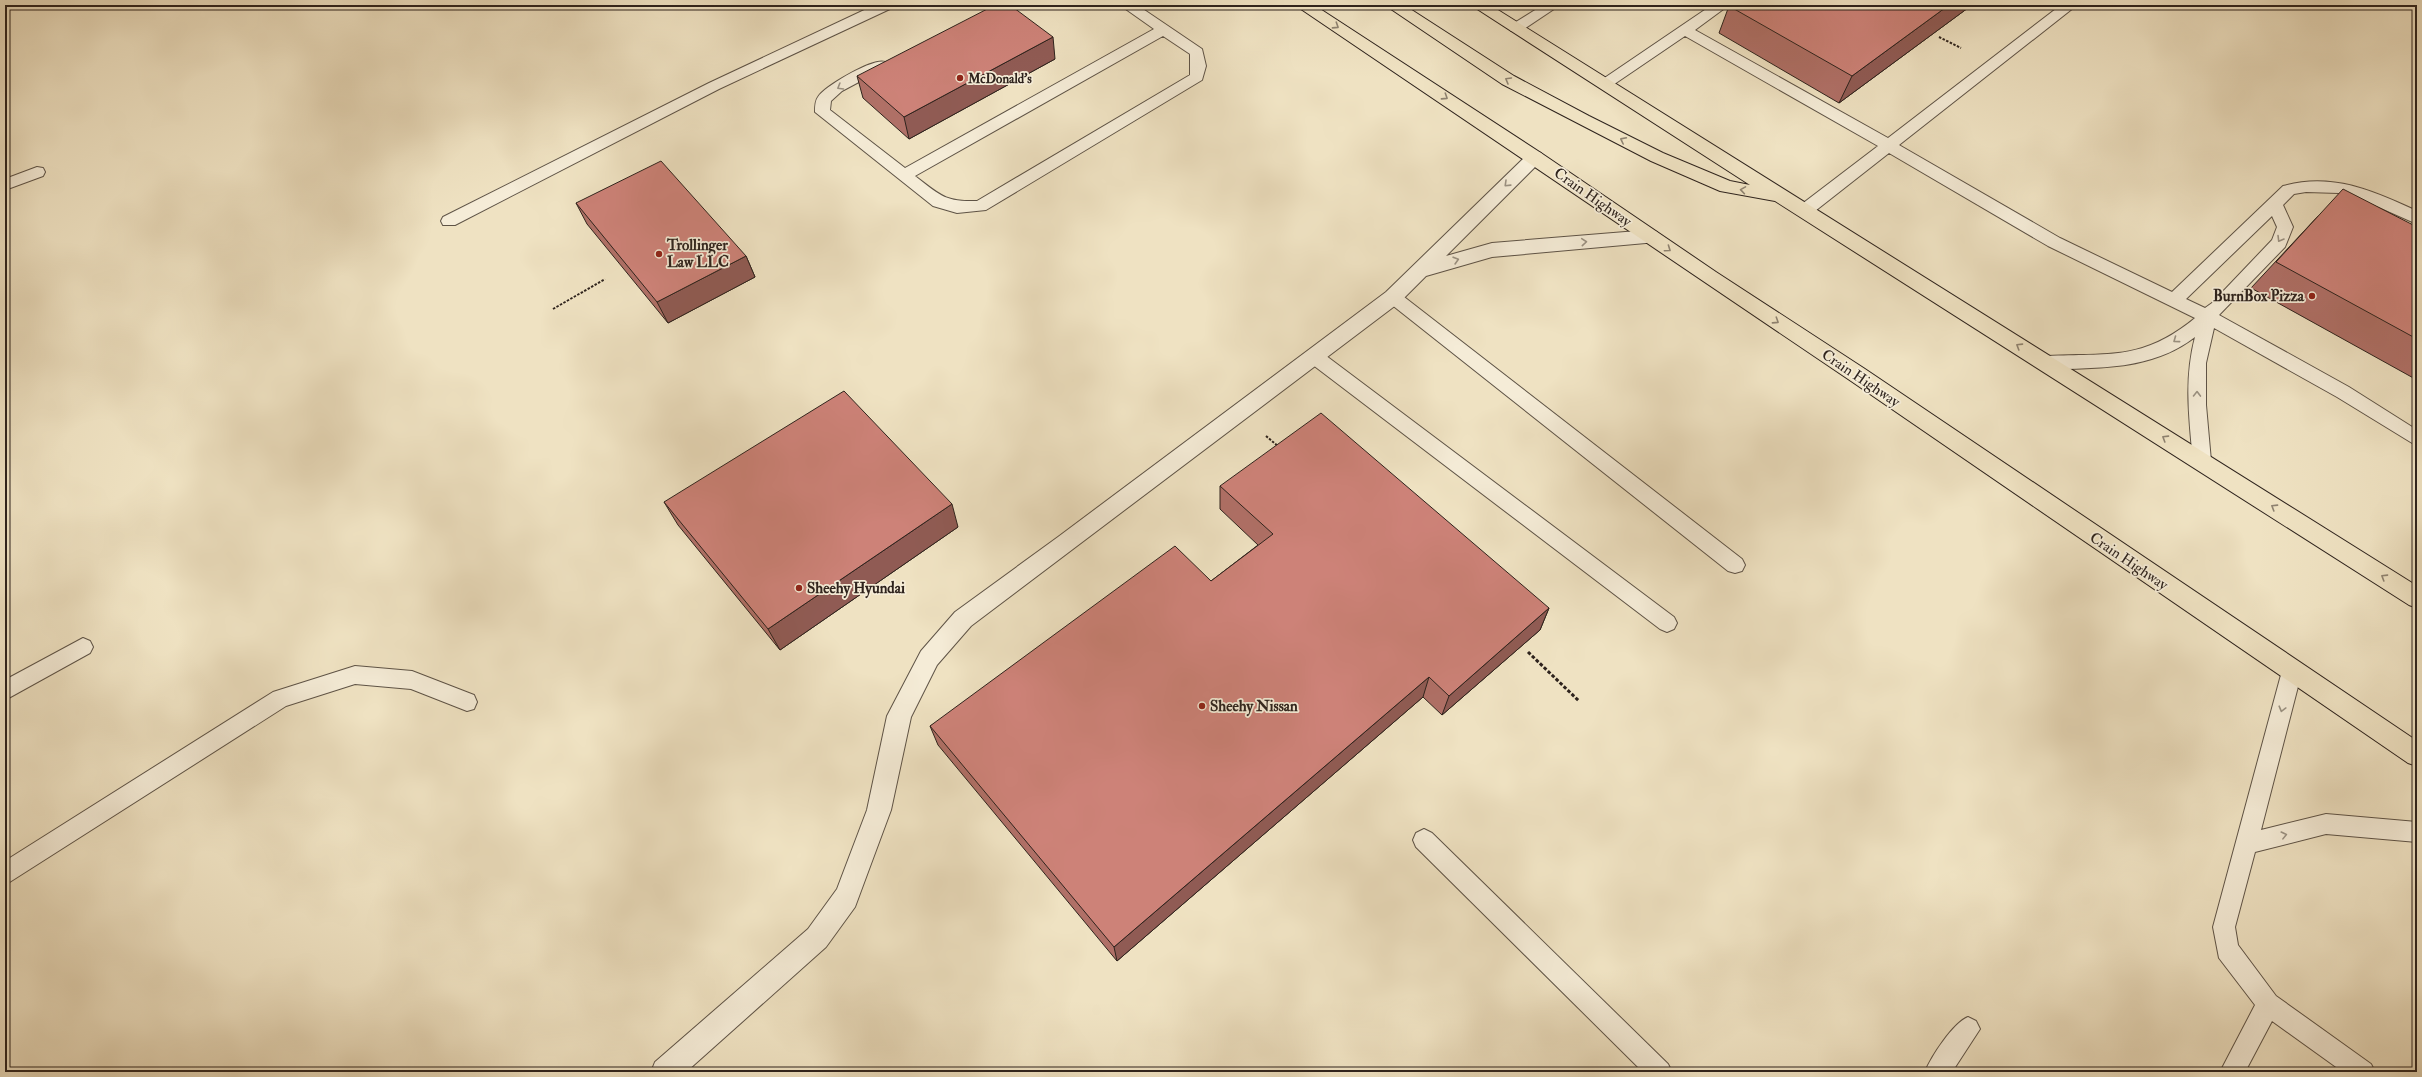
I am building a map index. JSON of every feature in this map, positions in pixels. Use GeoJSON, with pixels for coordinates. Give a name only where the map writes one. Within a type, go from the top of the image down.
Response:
{"type":"FeatureCollection","features":[{"type":"Feature","properties":{"kind":"highway","name":"Crain Highway"},"geometry":{"type":"LineString","coordinates":[[1303,5],[1535,157],[2292,671],[2417,754]]}},
{"type":"Feature","properties":{"kind":"highway"},"geometry":{"type":"LineString","coordinates":[[1393,5],[1508,80],[1657,157],[1726,187],[1782,196]]}},
{"type":"Feature","properties":{"kind":"highway"},"geometry":{"type":"LineString","coordinates":[[1479,5],[2417,598]]}},
{"type":"Feature","properties":{"kind":"street"},"geometry":{"type":"LineString","coordinates":[[665,1072],[817,938],[846,898],[869,841],[879,810],[899,716],[929,658],[963,619],[1315,357],[1393,297],[1535,157]]}},
{"type":"Feature","properties":{"kind":"street"},"geometry":{"type":"LineString","coordinates":[[1419,271],[1492,250],[1650,236]]}},
{"type":"Feature","properties":{"kind":"lane"},"geometry":{"type":"LineString","coordinates":[[450,221],[714,86],[887,5]]}},
{"type":"Feature","properties":{"kind":"lane"},"geometry":{"type":"LineString","coordinates":[[893,59],[837,88],[824,98],[822,112],[939,202],[958,207],[980,206],[1196,76],[1200,66],[1197,52],[1126,5]]}},
{"type":"Feature","properties":{"kind":"lane"},"geometry":{"type":"LineString","coordinates":[[1516,28],[1553,5]]}},
{"type":"Feature","properties":{"kind":"lane"},"geometry":{"type":"LineString","coordinates":[[1605,84],[1722,5]]}},
{"type":"Feature","properties":{"kind":"lane"},"geometry":{"type":"LineString","coordinates":[[1804,211],[2070,5]]}},
{"type":"Feature","properties":{"kind":"lane"},"geometry":{"type":"LineString","coordinates":[[904,175],[1163,30]]}},
{"type":"Feature","properties":{"kind":"lane"},"geometry":{"type":"LineString","coordinates":[[1685,30],[1888,145],[2054,242],[2208,317],[2343,392],[2417,439]]}},
{"type":"Feature","properties":{"kind":"lane"},"geometry":{"type":"LineString","coordinates":[[5,186],[37,172]]}},
{"type":"Feature","properties":{"kind":"lane"},"geometry":{"type":"LineString","coordinates":[[2174,300],[2288,190],[2300,187],[2323,185],[2357,192],[2417,218]]}},
{"type":"Feature","properties":{"kind":"lane"},"geometry":{"type":"LineString","coordinates":[[2047,363],[2147,355],[2163,349],[2208,317],[2283,236],[2285,228],[2275,204]]}},
{"type":"Feature","properties":{"kind":"lane"},"geometry":{"type":"LineString","coordinates":[[1393,297],[1735,565]]}},
{"type":"Feature","properties":{"kind":"lane"},"geometry":{"type":"LineString","coordinates":[[2202,461],[2197,405],[2197,363],[2208,317]]}},
{"type":"Feature","properties":{"kind":"lane"},"geometry":{"type":"LineString","coordinates":[[1315,357],[1667,624]]}},
{"type":"Feature","properties":{"kind":"lane"},"geometry":{"type":"LineString","coordinates":[[5,691],[83,647]]}},
{"type":"Feature","properties":{"kind":"lane"},"geometry":{"type":"LineString","coordinates":[[2292,671],[2224,927],[2227,950],[2268,1004],[2363,1072]]}},
{"type":"Feature","properties":{"kind":"lane"},"geometry":{"type":"LineString","coordinates":[[5,874],[280,699],[355,675],[412,680],[467,702]]}},
{"type":"Feature","properties":{"kind":"lane"},"geometry":{"type":"LineString","coordinates":[[2246,844],[2326,824],[2417,832]]}},
{"type":"Feature","properties":{"kind":"lane"},"geometry":{"type":"LineString","coordinates":[[1424,840],[1660,1072]]}},
{"type":"Feature","properties":{"kind":"lane"},"geometry":{"type":"LineString","coordinates":[[2232,1072],[2268,1004]]}},
{"type":"Feature","properties":{"kind":"lane"},"geometry":{"type":"LineString","coordinates":[[1937,1072],[1968,1029]]}},
{"type":"Feature","properties":{"kind":"path"},"geometry":{"type":"LineString","coordinates":[[553,309],[605,279]]}},
{"type":"Feature","properties":{"kind":"path"},"geometry":{"type":"LineString","coordinates":[[1528,652],[1579,701]]}},
{"type":"Feature","properties":{"kind":"building"},"geometry":{"type":"Polygon","coordinates":[[[995,5],[1010,5],[1053,37],[904,117],[857,76],[995,5]]]}},
{"type":"Feature","properties":{"kind":"building"},"geometry":{"type":"Polygon","coordinates":[[[1949,5],[1852,76],[1729,6],[1949,5]]]}},
{"type":"Feature","properties":{"kind":"building"},"geometry":{"type":"Polygon","coordinates":[[[661,161],[746,256],[657,302],[576,203],[661,161]]]}},
{"type":"Feature","properties":{"kind":"building"},"geometry":{"type":"Polygon","coordinates":[[[2343,189],[2417,227],[2417,339],[2276,262],[2343,189]]]}},
{"type":"Feature","properties":{"kind":"building","name":"Sheehy Hyundai"},"geometry":{"type":"Polygon","coordinates":[[[844,391],[952,504],[768,629],[664,502],[844,391]]]}},
{"type":"Feature","properties":{"kind":"building","name":"Sheehy Nissan"},"geometry":{"type":"Polygon","coordinates":[[[1321,413],[1549,608],[1449,696],[1429,677],[1114,947],[930,726],[1175,546],[1211,581],[1273,534],[1220,486],[1321,413]]]}},
{"type":"Feature","properties":{"kind":"place","name":"McDonald's"},"geometry":{"type":"Point","coordinates":[960,78]}},
{"type":"Feature","properties":{"kind":"place","name":"Trollinger Law LLC"},"geometry":{"type":"Point","coordinates":[659,254]}},
{"type":"Feature","properties":{"kind":"place","name":"BurnBox Pizza"},"geometry":{"type":"Point","coordinates":[2312,296]}},
{"type":"Feature","properties":{"kind":"place","name":"Sheehy Hyundai"},"geometry":{"type":"Point","coordinates":[799,588]}},
{"type":"Feature","properties":{"kind":"place","name":"Sheehy Nissan"},"geometry":{"type":"Point","coordinates":[1202,706]}}]}
